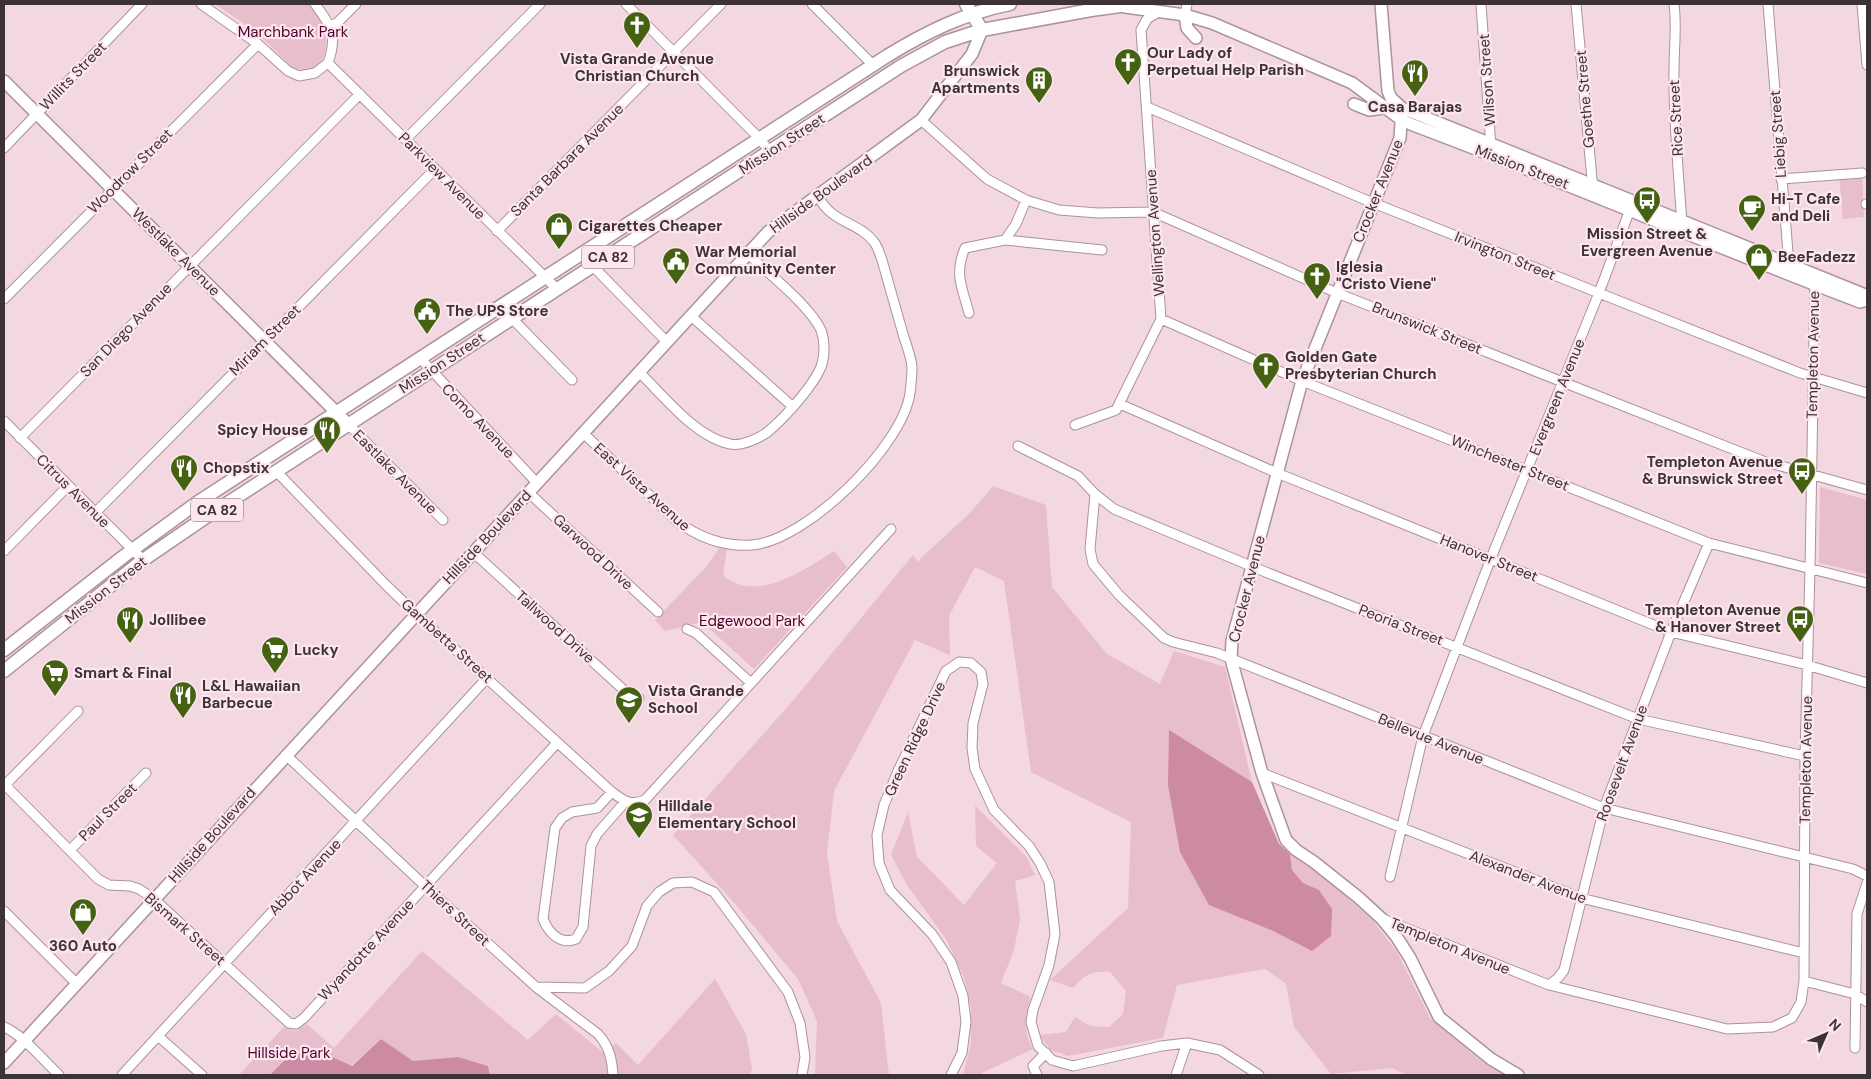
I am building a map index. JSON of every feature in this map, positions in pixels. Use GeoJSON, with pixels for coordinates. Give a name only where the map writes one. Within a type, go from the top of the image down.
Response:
{"type":"FeatureCollection","features":[{"type":"Feature","properties":{"kind":"main road","name":"Mission Street"},"geometry":{"type":"LineString","coordinates":[[4,650],[133,550],[210,494],[874,65],[969,9],[1010,4]]}},
{"type":"Feature","properties":{"kind":"main road"},"geometry":{"type":"LineString","coordinates":[[1381,4],[1388,91],[1391,98],[1402,108]]}},
{"type":"Feature","properties":{"kind":"main road","name":"Mission Street"},"geometry":{"type":"LineString","coordinates":[[4,671],[143,560],[511,318],[926,51],[945,42],[982,30],[1091,7],[1127,6],[1160,11],[1186,10],[1352,83],[1402,120],[1492,150],[1815,280],[1863,294],[1867,299]]}},
{"type":"Feature","properties":{"kind":"main road"},"geometry":{"type":"LineString","coordinates":[[982,30],[985,7]]}},
{"type":"Feature","properties":{"kind":"main road"},"geometry":{"type":"LineString","coordinates":[[969,9],[982,30]]}},
{"type":"Feature","properties":{"kind":"main road"},"geometry":{"type":"LineString","coordinates":[[1186,10],[1187,28],[1196,38]]}},
{"type":"Feature","properties":{"kind":"main road","name":"Hillside Boulevard"},"geometry":{"type":"LineString","coordinates":[[4,1063],[768,232],[921,120],[972,54],[982,30]]}},
{"type":"Feature","properties":{"kind":"main road","name":"Westlake Avenue"},"geometry":{"type":"LineString","coordinates":[[4,81],[348,424]]}},
{"type":"Feature","properties":{"kind":"main road"},"geometry":{"type":"LineString","coordinates":[[1352,83],[1380,94],[1388,91]]}},
{"type":"Feature","properties":{"kind":"main road"},"geometry":{"type":"LineString","coordinates":[[1354,104],[1369,110],[1384,108]]}},
{"type":"Feature","properties":{"kind":"main road","name":"Mission Street"},"geometry":{"type":"LineString","coordinates":[[1402,108],[1492,150]]}},
{"type":"Feature","properties":{"kind":"main road","name":"Crocker Avenue"},"geometry":{"type":"LineString","coordinates":[[1402,108],[1400,138],[1302,381],[1232,642],[1232,660],[1262,773],[1284,834],[1290,845],[1331,875],[1382,919],[1410,958],[1439,1017],[1491,1059],[1518,1075]]}},
{"type":"Feature","properties":{"kind":"main road","name":"Mission Street"},"geometry":{"type":"LineString","coordinates":[[1682,227],[1789,265],[1815,280]]}},
{"type":"Feature","properties":{"kind":"street","name":"Willits Street"},"geometry":{"type":"LineString","coordinates":[[4,148],[142,4]]}},
{"type":"Feature","properties":{"kind":"street"},"geometry":{"type":"LineString","coordinates":[[201,4],[258,44],[288,71],[299,76],[314,74],[328,63],[332,52],[330,26],[314,4]]}},
{"type":"Feature","properties":{"kind":"street"},"geometry":{"type":"LineString","coordinates":[[330,26],[337,23],[356,4]]}},
{"type":"Feature","properties":{"kind":"street"},"geometry":{"type":"LineString","coordinates":[[406,140],[540,4]]}},
{"type":"Feature","properties":{"kind":"street"},"geometry":{"type":"LineString","coordinates":[[626,4],[760,139],[770,152]]}},
{"type":"Feature","properties":{"kind":"street","name":"Santa Barbara Avenue"},"geometry":{"type":"LineString","coordinates":[[497,231],[722,4]]}},
{"type":"Feature","properties":{"kind":"street"},"geometry":{"type":"LineString","coordinates":[[812,4],[874,65]]}},
{"type":"Feature","properties":{"kind":"street","name":"Wilson Street"},"geometry":{"type":"LineString","coordinates":[[1481,4],[1492,150]]}},
{"type":"Feature","properties":{"kind":"street","name":"Goethe Street"},"geometry":{"type":"LineString","coordinates":[[1576,4],[1593,190]]}},
{"type":"Feature","properties":{"kind":"street","name":"Rice Street"},"geometry":{"type":"LineString","coordinates":[[1674,4],[1677,26],[1674,87],[1682,227]]}},
{"type":"Feature","properties":{"kind":"street","name":"Liebig Street"},"geometry":{"type":"LineString","coordinates":[[1768,4],[1789,265]]}},
{"type":"Feature","properties":{"kind":"street"},"geometry":{"type":"LineString","coordinates":[[1862,4],[1867,65]]}},
{"type":"Feature","properties":{"kind":"street","name":"Wellington Avenue"},"geometry":{"type":"LineString","coordinates":[[1160,11],[1146,19],[1140,30],[1161,319]]}},
{"type":"Feature","properties":{"kind":"street","name":"Woodrow Street"},"geometry":{"type":"LineString","coordinates":[[4,300],[258,44]]}},
{"type":"Feature","properties":{"kind":"street","name":"Parkview Avenue"},"geometry":{"type":"LineString","coordinates":[[328,63],[556,289]]}},
{"type":"Feature","properties":{"kind":"street","name":"San Diego Avenue"},"geometry":{"type":"LineString","coordinates":[[20,438],[360,94]]}},
{"type":"Feature","properties":{"kind":"street","name":"Irvington Street"},"geometry":{"type":"LineString","coordinates":[[1147,107],[1373,203],[1599,294],[1812,377],[1867,393]]}},
{"type":"Feature","properties":{"kind":"street","name":"Brunswick Street"},"geometry":{"type":"LineString","coordinates":[[921,120],[987,179],[1026,200],[1060,210],[1098,213],[1153,212],[1337,293],[1763,461],[1867,490]]}},
{"type":"Feature","properties":{"kind":"street","name":"Miriam Street"},"geometry":{"type":"LineString","coordinates":[[96,513],[264,340],[435,169]]}},
{"type":"Feature","properties":{"kind":"street"},"geometry":{"type":"LineString","coordinates":[[1781,179],[1862,173]]}},
{"type":"Feature","properties":{"kind":"street","name":"East Vista Avenue"},"geometry":{"type":"LineString","coordinates":[[583,433],[678,522],[693,533],[712,541],[732,545],[754,545],[788,534],[826,509],[853,482],[896,430],[906,409],[910,394],[912,365],[876,244],[866,234],[835,217],[824,207],[818,196]]}},
{"type":"Feature","properties":{"kind":"street"},"geometry":{"type":"LineString","coordinates":[[1005,240],[1016,224],[1026,200]]}},
{"type":"Feature","properties":{"kind":"street","name":"Evergreen Avenue"},"geometry":{"type":"LineString","coordinates":[[1390,877],[1422,736],[1491,558],[1599,294],[1631,206]]}},
{"type":"Feature","properties":{"kind":"street"},"geometry":{"type":"LineString","coordinates":[[969,313],[959,277],[960,262],[965,248],[1005,240],[1102,250]]}},
{"type":"Feature","properties":{"kind":"street"},"geometry":{"type":"LineString","coordinates":[[581,254],[666,342]]}},
{"type":"Feature","properties":{"kind":"street"},"geometry":{"type":"LineString","coordinates":[[639,372],[688,420],[707,435],[732,445],[751,441],[770,430],[813,382],[821,366],[825,350],[821,331],[812,314],[748,254]]}},
{"type":"Feature","properties":{"kind":"street","name":"Templeton Avenue"},"geometry":{"type":"LineString","coordinates":[[1382,919],[1549,985],[1727,1029],[1753,1030],[1772,1027],[1792,1018],[1801,1002],[1804,981],[1805,756],[1815,280]]}},
{"type":"Feature","properties":{"kind":"street"},"geometry":{"type":"LineString","coordinates":[[500,306],[572,380]]}},
{"type":"Feature","properties":{"kind":"street"},"geometry":{"type":"LineString","coordinates":[[691,316],[792,406]]}},
{"type":"Feature","properties":{"kind":"street"},"geometry":{"type":"LineString","coordinates":[[1075,425],[1116,410],[1161,319]]}},
{"type":"Feature","properties":{"kind":"street","name":"Winchester Street"},"geometry":{"type":"LineString","coordinates":[[1161,319],[1302,381],[1709,543],[1867,583]]}},
{"type":"Feature","properties":{"kind":"street","name":"Como Avenue"},"geometry":{"type":"LineString","coordinates":[[420,358],[430,371],[537,482]]}},
{"type":"Feature","properties":{"kind":"street","name":"Hanover Street"},"geometry":{"type":"LineString","coordinates":[[1120,404],[1277,473],[1671,632],[1807,665],[1867,683]]}},
{"type":"Feature","properties":{"kind":"street","name":"Citrus Avenue"},"geometry":{"type":"LineString","coordinates":[[4,422],[143,560]]}},
{"type":"Feature","properties":{"kind":"street","name":"Eastlake Avenue"},"geometry":{"type":"LineString","coordinates":[[348,424],[443,520]]}},
{"type":"Feature","properties":{"kind":"street","name":"Peoria Street"},"geometry":{"type":"LineString","coordinates":[[1018,446],[1078,476],[1095,494],[1114,508],[1252,567],[1638,719],[1805,756]]}},
{"type":"Feature","properties":{"kind":"street","name":"Gambetta Street"},"geometry":{"type":"LineString","coordinates":[[276,471],[416,614],[624,802]]}},
{"type":"Feature","properties":{"kind":"street"},"geometry":{"type":"LineString","coordinates":[[4,551],[68,486]]}},
{"type":"Feature","properties":{"kind":"street","name":"Garwood Drive"},"geometry":{"type":"LineString","coordinates":[[528,492],[658,612]]}},
{"type":"Feature","properties":{"kind":"street","name":"Bellevue Avenue"},"geometry":{"type":"LineString","coordinates":[[1095,494],[1090,549],[1093,564],[1119,595],[1164,638],[1218,653],[1604,808],[1853,869],[1867,876]]}},
{"type":"Feature","properties":{"kind":"street"},"geometry":{"type":"LineString","coordinates":[[612,792],[597,808],[572,812],[562,818],[555,828],[543,919],[548,930],[569,942],[576,939],[583,927],[590,846],[596,834],[624,802],[635,804],[645,800],[891,529]]}},
{"type":"Feature","properties":{"kind":"street","name":"Roosevelt Avenue"},"geometry":{"type":"LineString","coordinates":[[1564,970],[1604,808],[1671,632],[1709,543]]}},
{"type":"Feature","properties":{"kind":"street","name":"Tallwood Drive"},"geometry":{"type":"LineString","coordinates":[[473,552],[627,693],[639,698]]}},
{"type":"Feature","properties":{"kind":"street"},"geometry":{"type":"LineString","coordinates":[[687,629],[696,633],[750,684]]}},
{"type":"Feature","properties":{"kind":"street","name":"Green Ridge Drive"},"geometry":{"type":"LineString","coordinates":[[951,1075],[962,1053],[966,1022],[963,996],[951,962],[932,934],[890,890],[879,863],[877,835],[884,805],[898,771],[946,671],[959,662],[971,663],[981,672],[983,684],[972,723],[972,748],[975,770],[994,810],[1029,846],[1049,882],[1055,934],[1049,965],[1033,1010],[1031,1022],[1038,1046],[1046,1053]]}},
{"type":"Feature","properties":{"kind":"street","name":"Abbot Avenue"},"geometry":{"type":"LineString","coordinates":[[122,1075],[487,678]]}},
{"type":"Feature","properties":{"kind":"street"},"geometry":{"type":"LineString","coordinates":[[4,785],[78,711]]}},
{"type":"Feature","properties":{"kind":"street","name":"Wyandotte Avenue"},"geometry":{"type":"LineString","coordinates":[[296,1024],[304,1018],[557,743]]}},
{"type":"Feature","properties":{"kind":"street","name":"Thiers Street"},"geometry":{"type":"LineString","coordinates":[[286,755],[536,987],[598,1034],[606,1043],[611,1057],[613,1075]]}},
{"type":"Feature","properties":{"kind":"street","name":"Paul Street"},"geometry":{"type":"LineString","coordinates":[[70,850],[146,773]]}},
{"type":"Feature","properties":{"kind":"street","name":"Alexander Avenue"},"geometry":{"type":"LineString","coordinates":[[1262,773],[1581,898],[1804,953]]}},
{"type":"Feature","properties":{"kind":"street","name":"Bismark Street"},"geometry":{"type":"LineString","coordinates":[[4,785],[98,879],[109,885],[130,886],[139,889],[154,899],[289,1022],[296,1024]]}},
{"type":"Feature","properties":{"kind":"street"},"geometry":{"type":"LineString","coordinates":[[536,987],[585,988],[609,971],[632,946],[647,906],[659,892],[673,883],[692,882],[714,892],[788,992],[800,1023],[805,1057],[802,1075]]}},
{"type":"Feature","properties":{"kind":"street"},"geometry":{"type":"LineString","coordinates":[[1855,1048],[1857,914],[1867,882]]}},
{"type":"Feature","properties":{"kind":"street"},"geometry":{"type":"LineString","coordinates":[[4,911],[77,984]]}},
{"type":"Feature","properties":{"kind":"street"},"geometry":{"type":"LineString","coordinates":[[1549,985],[1564,970]]}},
{"type":"Feature","properties":{"kind":"street"},"geometry":{"type":"LineString","coordinates":[[1564,970],[1569,986],[1574,991]]}},
{"type":"Feature","properties":{"kind":"street"},"geometry":{"type":"LineString","coordinates":[[1804,981],[1855,994],[1867,1002]]}},
{"type":"Feature","properties":{"kind":"street"},"geometry":{"type":"LineString","coordinates":[[4,1027],[23,1041],[59,1075]]}},
{"type":"Feature","properties":{"kind":"street"},"geometry":{"type":"LineString","coordinates":[[158,1036],[202,1075]]}},
{"type":"Feature","properties":{"kind":"street"},"geometry":{"type":"LineString","coordinates":[[1176,1075],[1187,1043]]}},
{"type":"Feature","properties":{"kind":"street"},"geometry":{"type":"LineString","coordinates":[[1037,1075],[1033,1066],[1046,1053],[1052,1060],[1073,1066],[1161,1046],[1187,1043],[1220,1050],[1259,1075]]}},
{"type":"Feature","properties":{"kind":"green space","name":"Marchbank Park"},"geometry":{"type":"Polygon","coordinates":[[[215,4],[308,4],[325,28],[326,49],[324,56],[311,69],[298,69],[291,66],[256,32],[215,4]]]}},
{"type":"Feature","properties":{"kind":"green space"},"geometry":{"type":"Polygon","coordinates":[[[1862,173],[1864,217],[1843,219],[1839,175],[1862,173]]]}},
{"type":"Feature","properties":{"kind":"green space"},"geometry":{"type":"Polygon","coordinates":[[[993,486],[1046,505],[1052,587],[1107,654],[1160,684],[1174,651],[1225,667],[1252,782],[1169,731],[1271,930],[1312,951],[1319,890],[1303,883],[1292,870],[1290,854],[1326,878],[1374,922],[1397,952],[1430,1018],[1481,1061],[1506,1075],[1407,1075],[1392,1068],[1331,1074],[1294,1027],[1286,984],[1265,969],[1177,985],[1163,1038],[1068,1056],[1051,1050],[1039,1035],[1066,1032],[1075,1017],[1090,1026],[1109,1027],[1123,1014],[1126,991],[1110,972],[1089,974],[1073,988],[1050,980],[1128,908],[1131,822],[1031,772],[1004,581],[975,567],[949,616],[950,655],[915,640],[834,791],[827,853],[837,921],[881,1003],[889,1075],[815,1075],[817,1021],[798,979],[729,897],[673,835],[791,703],[913,555],[918,562],[970,513],[993,486]]]}},
{"type":"Feature","properties":{"kind":"green space"},"geometry":{"type":"Polygon","coordinates":[[[1820,487],[1867,500],[1867,574],[1819,563],[1820,487]]]}},
{"type":"Feature","properties":{"kind":"green space","name":"Edgewood Park"},"geometry":{"type":"Polygon","coordinates":[[[720,547],[727,547],[723,575],[736,583],[750,586],[780,581],[809,567],[834,551],[847,567],[754,669],[701,623],[665,631],[655,620],[706,567],[720,547]]]}},
{"type":"Feature","properties":{"kind":"green space"},"geometry":{"type":"Polygon","coordinates":[[[975,806],[1026,856],[1035,875],[1015,881],[1020,919],[1014,950],[1001,983],[1031,997],[1027,1010],[1026,1029],[1033,1049],[982,1073],[983,1075],[963,1075],[971,1043],[971,1008],[965,980],[946,939],[907,885],[891,855],[908,812],[917,857],[964,905],[997,863],[976,846],[975,806]]]}},
{"type":"Feature","properties":{"kind":"green space","name":"Hillside Park"},"geometry":{"type":"Polygon","coordinates":[[[422,951],[528,1040],[556,1014],[605,1054],[616,1043],[638,1065],[715,979],[746,1034],[752,1069],[750,1075],[490,1075],[488,1066],[458,1057],[413,1061],[381,1039],[340,1075],[239,1075],[284,1027],[296,1031],[307,1024],[334,1048],[422,951]]]}},
{"type":"Feature","properties":{"kind":"shaded area"},"geometry":{"type":"Polygon","coordinates":[[[1169,730],[1252,782],[1279,844],[1290,854],[1292,870],[1303,883],[1319,890],[1332,909],[1331,936],[1312,951],[1271,930],[1209,905],[1180,852],[1168,785],[1169,730]]]}},
{"type":"Feature","properties":{"kind":"shaded area"},"geometry":{"type":"Polygon","coordinates":[[[381,1039],[413,1061],[458,1057],[488,1066],[490,1075],[270,1075],[288,1057],[314,1049],[352,1066],[381,1039]]]}},
{"type":"Feature","properties":{"kind":"place","name":"Vista Grande Avenue Christian Church"},"geometry":{"type":"Point","coordinates":[637,49]}},
{"type":"Feature","properties":{"kind":"place","name":"Our Lady of Perpetual Help Parish"},"geometry":{"type":"Point","coordinates":[1128,86]}},
{"type":"Feature","properties":{"kind":"place","name":"Casa Barajas"},"geometry":{"type":"Point","coordinates":[1415,97]}},
{"type":"Feature","properties":{"kind":"place","name":"Brunswick Apartments"},"geometry":{"type":"Point","coordinates":[1039,104]}},
{"type":"Feature","properties":{"kind":"place","name":"Mission Street & Evergreen Avenue"},"geometry":{"type":"Point","coordinates":[1647,224]}},
{"type":"Feature","properties":{"kind":"place","name":"Hi-T Cafe and Deli"},"geometry":{"type":"Point","coordinates":[1752,232]}},
{"type":"Feature","properties":{"kind":"place","name":"Cigarettes Cheaper"},"geometry":{"type":"Point","coordinates":[559,250]}},
{"type":"Feature","properties":{"kind":"place","name":"BeeFadezz"},"geometry":{"type":"Point","coordinates":[1759,281]}},
{"type":"Feature","properties":{"kind":"place","name":"War Memorial Community Center"},"geometry":{"type":"Point","coordinates":[676,285]}},
{"type":"Feature","properties":{"kind":"place","name":"Iglesia \"Cristo Viene\""},"geometry":{"type":"Point","coordinates":[1317,300]}},
{"type":"Feature","properties":{"kind":"place","name":"The UPS Store"},"geometry":{"type":"Point","coordinates":[427,335]}},
{"type":"Feature","properties":{"kind":"place","name":"Golden Gate Presbyterian Church"},"geometry":{"type":"Point","coordinates":[1266,390]}},
{"type":"Feature","properties":{"kind":"place","name":"Spicy House"},"geometry":{"type":"Point","coordinates":[327,454]}},
{"type":"Feature","properties":{"kind":"place","name":"Chopstix"},"geometry":{"type":"Point","coordinates":[184,492]}},
{"type":"Feature","properties":{"kind":"place","name":"Templeton Avenue & Brunswick Street"},"geometry":{"type":"Point","coordinates":[1802,495]}},
{"type":"Feature","properties":{"kind":"place","name":"Templeton Avenue & Hanover Street"},"geometry":{"type":"Point","coordinates":[1800,643]}},
{"type":"Feature","properties":{"kind":"place","name":"Jollibee"},"geometry":{"type":"Point","coordinates":[130,644]}},
{"type":"Feature","properties":{"kind":"place","name":"Lucky"},"geometry":{"type":"Point","coordinates":[275,674]}},
{"type":"Feature","properties":{"kind":"place","name":"Smart & Final"},"geometry":{"type":"Point","coordinates":[55,697]}},
{"type":"Feature","properties":{"kind":"place","name":"L&L Hawaiian Barbecue"},"geometry":{"type":"Point","coordinates":[183,719]}},
{"type":"Feature","properties":{"kind":"place","name":"Vista Grande School"},"geometry":{"type":"Point","coordinates":[629,724]}},
{"type":"Feature","properties":{"kind":"place","name":"Hilldale Elementary School"},"geometry":{"type":"Point","coordinates":[639,839]}},
{"type":"Feature","properties":{"kind":"place","name":"360 Auto"},"geometry":{"type":"Point","coordinates":[83,936]}}]}
